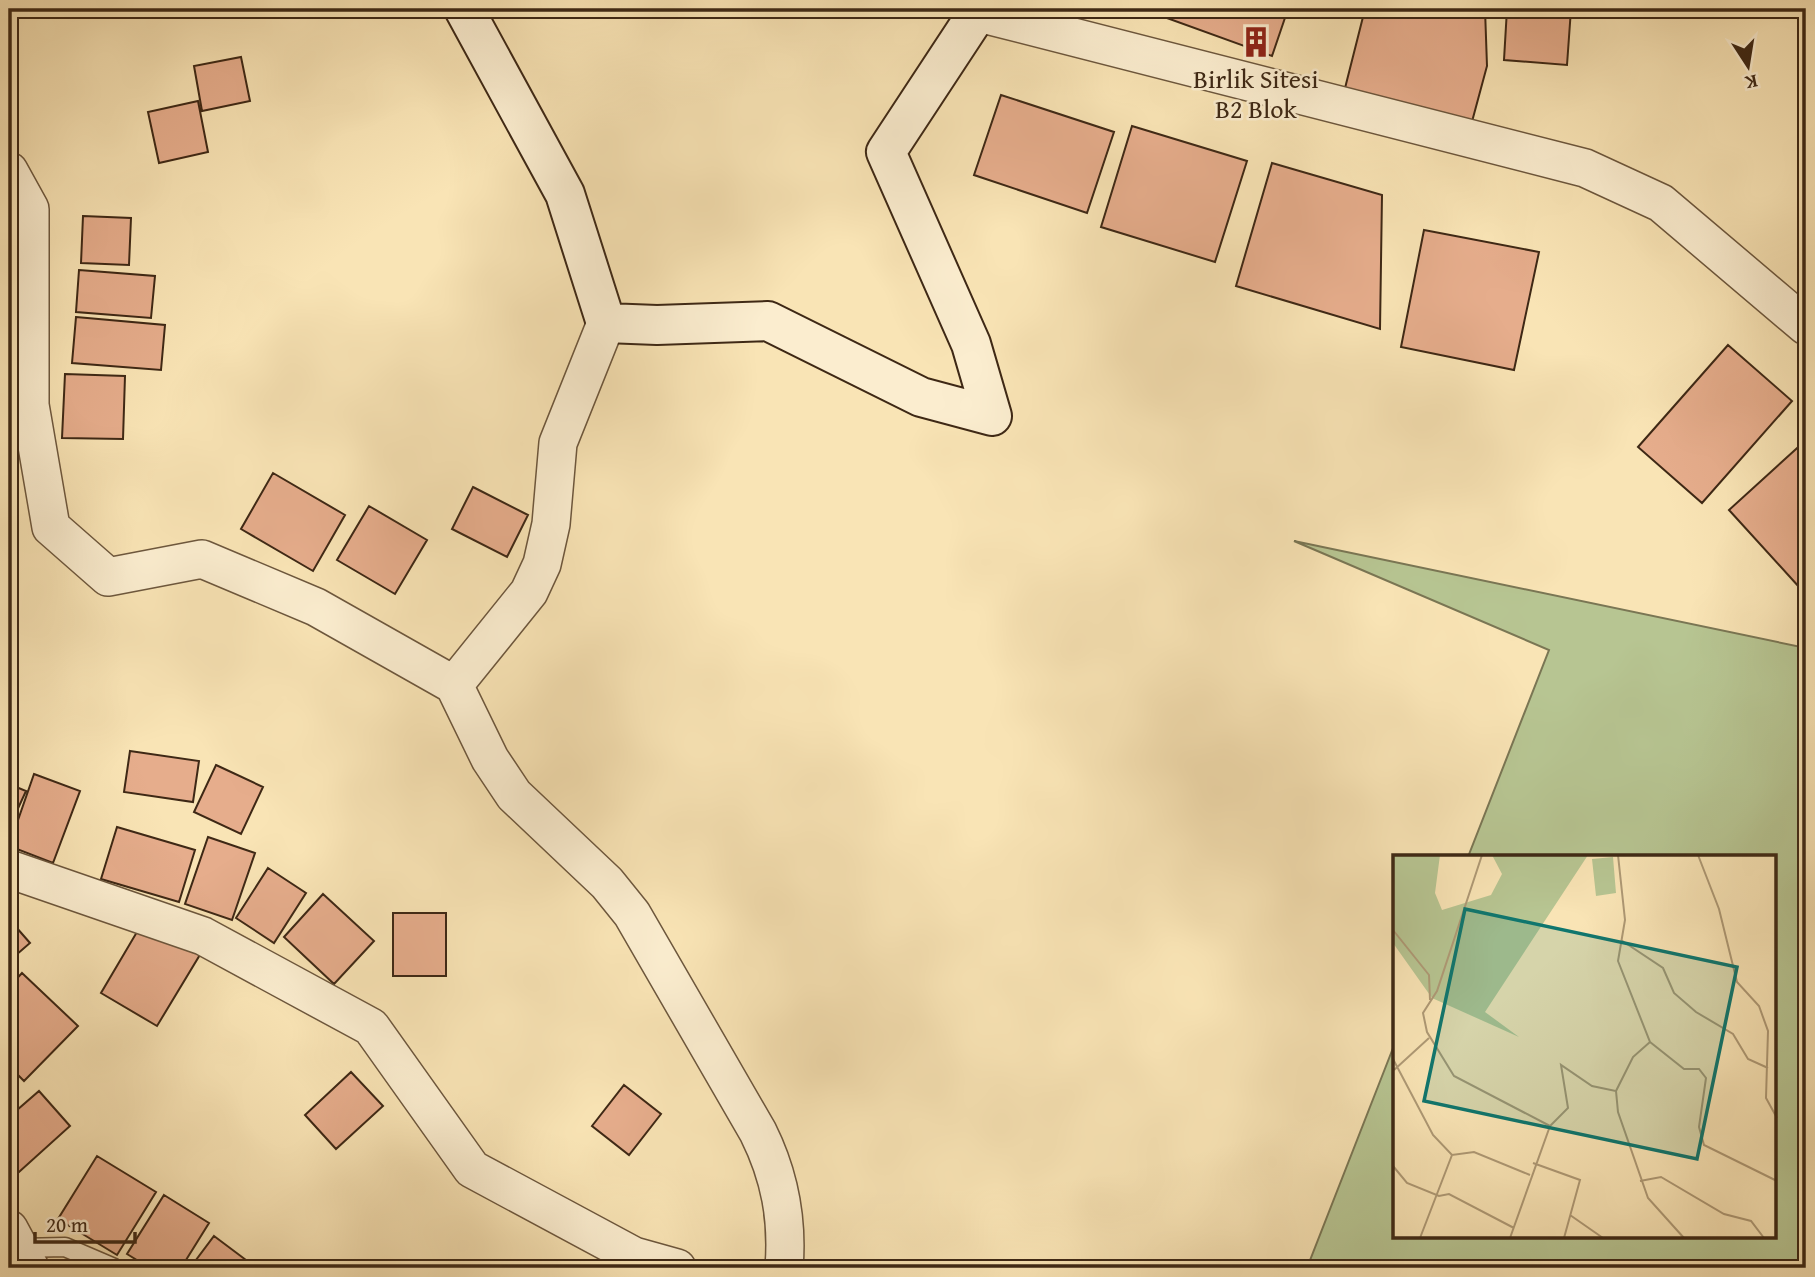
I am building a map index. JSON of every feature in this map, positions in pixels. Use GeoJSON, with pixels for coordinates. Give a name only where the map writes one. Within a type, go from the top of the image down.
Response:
{"type":"FeatureCollection","features":[{"type":"Feature","properties":{"kind":"street"},"geometry":{"type":"LineString","coordinates":[[454,685],[529,592],[542,564],[551,524],[558,443],[606,323],[565,194],[464,9]]}},
{"type":"Feature","properties":{"kind":"street"},"geometry":{"type":"LineString","coordinates":[[606,323],[657,325],[768,321],[921,397],[992,416],[971,344],[886,152],[980,11],[1585,168],[1661,203],[1806,326]]}},
{"type":"Feature","properties":{"kind":"street"},"geometry":{"type":"LineString","coordinates":[[9,171],[30,209],[30,405],[51,527],[108,577],[202,559],[316,607],[454,685],[490,759],[514,795],[607,883],[632,914],[758,1132],[771,1157],[782,1193],[786,1236],[784,1268]]}},
{"type":"Feature","properties":{"kind":"street"},"geometry":{"type":"LineString","coordinates":[[9,869],[203,936],[370,1027],[472,1169],[634,1256],[677,1268]]}},
{"type":"Feature","properties":{"kind":"lane"},"geometry":{"type":"LineString","coordinates":[[19,1248],[65,1247],[114,1268]]}},
{"type":"Feature","properties":{"kind":"green space"},"geometry":{"type":"Polygon","coordinates":[[[1294,541],[1806,648],[1806,1268],[1307,1268],[1393,1048],[1393,1238],[1776,1238],[1776,855],[1469,855],[1549,650],[1294,541]]]}},
{"type":"Feature","properties":{"kind":"building","name":"Birlik Sitesi B2 Blok"},"geometry":{"type":"Polygon","coordinates":[[[1142,9],[1288,9],[1272,56],[1142,9]]]}},
{"type":"Feature","properties":{"kind":"building"},"geometry":{"type":"Polygon","coordinates":[[[1365,9],[1485,9],[1487,66],[1470,129],[1343,96],[1365,9]]]}},
{"type":"Feature","properties":{"kind":"building"},"geometry":{"type":"Polygon","coordinates":[[[1507,9],[1571,9],[1567,65],[1504,60],[1507,9]]]}},
{"type":"Feature","properties":{"kind":"building"},"geometry":{"type":"Polygon","coordinates":[[[241,57],[250,101],[202,111],[194,66],[241,57]]]}},
{"type":"Feature","properties":{"kind":"building"},"geometry":{"type":"Polygon","coordinates":[[[1001,95],[1114,132],[1087,213],[974,175],[1001,95]]]}},
{"type":"Feature","properties":{"kind":"building"},"geometry":{"type":"Polygon","coordinates":[[[198,101],[208,152],[159,163],[148,112],[198,101]]]}},
{"type":"Feature","properties":{"kind":"building"},"geometry":{"type":"Polygon","coordinates":[[[1132,126],[1247,161],[1215,262],[1101,227],[1132,126]]]}},
{"type":"Feature","properties":{"kind":"building"},"geometry":{"type":"Polygon","coordinates":[[[1272,163],[1382,195],[1380,329],[1236,286],[1272,163]]]}},
{"type":"Feature","properties":{"kind":"building"},"geometry":{"type":"Polygon","coordinates":[[[83,216],[131,218],[129,265],[81,263],[83,216]]]}},
{"type":"Feature","properties":{"kind":"building"},"geometry":{"type":"Polygon","coordinates":[[[1424,230],[1539,252],[1514,370],[1401,347],[1424,230]]]}},
{"type":"Feature","properties":{"kind":"building"},"geometry":{"type":"Polygon","coordinates":[[[79,270],[155,276],[151,318],[76,312],[79,270]]]}},
{"type":"Feature","properties":{"kind":"building"},"geometry":{"type":"Polygon","coordinates":[[[76,317],[165,325],[161,370],[72,363],[76,317]]]}},
{"type":"Feature","properties":{"kind":"building"},"geometry":{"type":"Polygon","coordinates":[[[1728,345],[1792,401],[1702,503],[1638,447],[1728,345]]]}},
{"type":"Feature","properties":{"kind":"building"},"geometry":{"type":"Polygon","coordinates":[[[65,374],[125,376],[123,439],[62,438],[65,374]]]}},
{"type":"Feature","properties":{"kind":"building"},"geometry":{"type":"Polygon","coordinates":[[[1806,440],[1806,583],[1800,588],[1729,510],[1806,440]]]}},
{"type":"Feature","properties":{"kind":"building"},"geometry":{"type":"Polygon","coordinates":[[[273,473],[345,515],[313,571],[241,529],[273,473]]]}},
{"type":"Feature","properties":{"kind":"building"},"geometry":{"type":"Polygon","coordinates":[[[473,487],[528,515],[507,557],[452,529],[473,487]]]}},
{"type":"Feature","properties":{"kind":"building"},"geometry":{"type":"Polygon","coordinates":[[[369,506],[427,540],[395,594],[337,560],[369,506]]]}},
{"type":"Feature","properties":{"kind":"building"},"geometry":{"type":"Polygon","coordinates":[[[130,751],[199,761],[193,802],[124,792],[130,751]]]}},
{"type":"Feature","properties":{"kind":"building"},"geometry":{"type":"Polygon","coordinates":[[[216,765],[263,787],[241,834],[194,812],[216,765]]]}},
{"type":"Feature","properties":{"kind":"building"},"geometry":{"type":"Polygon","coordinates":[[[34,774],[80,791],[53,863],[9,846],[34,774]]]}},
{"type":"Feature","properties":{"kind":"building"},"geometry":{"type":"Polygon","coordinates":[[[9,784],[26,791],[9,828],[9,784]]]}},
{"type":"Feature","properties":{"kind":"building"},"geometry":{"type":"Polygon","coordinates":[[[117,827],[195,850],[179,902],[101,879],[117,827]]]}},
{"type":"Feature","properties":{"kind":"building"},"geometry":{"type":"Polygon","coordinates":[[[208,837],[255,853],[232,920],[185,904],[208,837]]]}},
{"type":"Feature","properties":{"kind":"building"},"geometry":{"type":"Polygon","coordinates":[[[268,868],[306,893],[274,943],[236,918],[268,868]]]}},
{"type":"Feature","properties":{"kind":"building"},"geometry":{"type":"Polygon","coordinates":[[[323,894],[374,941],[334,984],[284,937],[323,894]]]}},
{"type":"Feature","properties":{"kind":"building"},"geometry":{"type":"Polygon","coordinates":[[[393,913],[446,913],[446,976],[393,976],[393,913]]]}},
{"type":"Feature","properties":{"kind":"building"},"geometry":{"type":"Polygon","coordinates":[[[9,919],[30,943],[9,961],[9,919]]]}},
{"type":"Feature","properties":{"kind":"building"},"geometry":{"type":"Polygon","coordinates":[[[144,920],[201,953],[157,1026],[101,993],[144,920]]]}},
{"type":"Feature","properties":{"kind":"building"},"geometry":{"type":"Polygon","coordinates":[[[22,973],[78,1026],[24,1081],[9,1066],[9,987],[22,973]]]}},
{"type":"Feature","properties":{"kind":"building"},"geometry":{"type":"Polygon","coordinates":[[[351,1072],[383,1106],[336,1149],[305,1115],[351,1072]]]}},
{"type":"Feature","properties":{"kind":"building"},"geometry":{"type":"Polygon","coordinates":[[[624,1085],[661,1114],[629,1155],[592,1126],[624,1085]]]}},
{"type":"Feature","properties":{"kind":"building"},"geometry":{"type":"Polygon","coordinates":[[[39,1091],[70,1126],[9,1181],[9,1117],[39,1091]]]}},
{"type":"Feature","properties":{"kind":"building"},"geometry":{"type":"Polygon","coordinates":[[[97,1156],[156,1192],[117,1255],[58,1219],[97,1156]]]}},
{"type":"Feature","properties":{"kind":"building"},"geometry":{"type":"Polygon","coordinates":[[[164,1195],[209,1223],[181,1268],[150,1268],[127,1254],[164,1195]]]}},
{"type":"Feature","properties":{"kind":"building"},"geometry":{"type":"Polygon","coordinates":[[[214,1236],[254,1266],[253,1268],[190,1268],[214,1236]]]}},
{"type":"Feature","properties":{"kind":"place","name":"Birlik Sitesi B2 Blok"},"geometry":{"type":"Point","coordinates":[1256,42]}}]}
